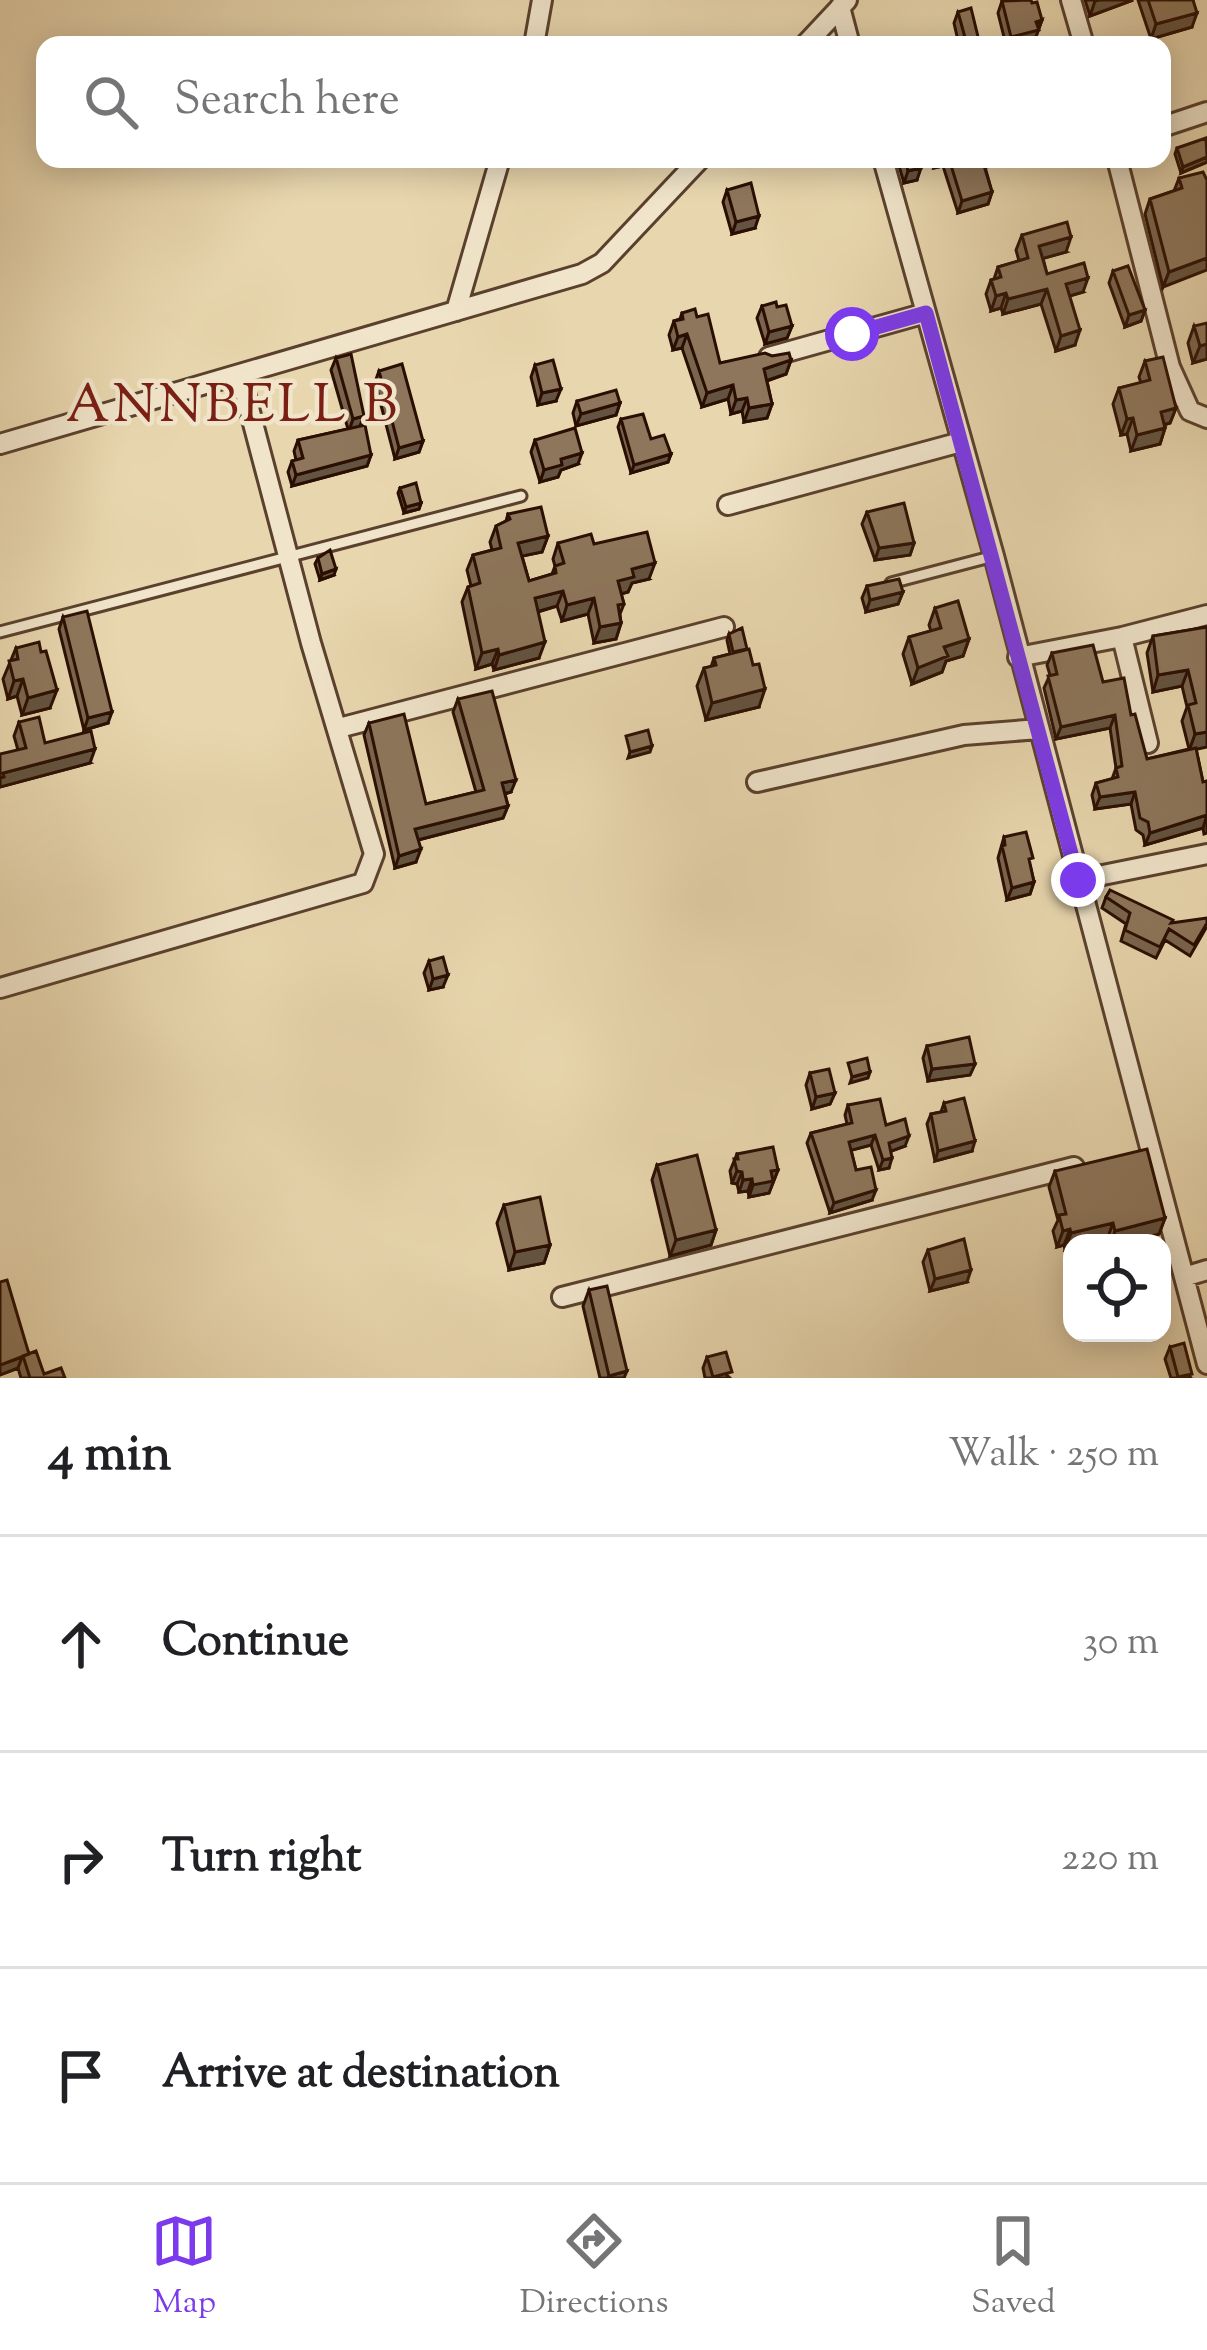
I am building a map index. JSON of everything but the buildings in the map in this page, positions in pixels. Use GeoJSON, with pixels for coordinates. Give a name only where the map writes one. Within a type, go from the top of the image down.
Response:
{"type":"FeatureCollection","features":[{"type":"Feature","properties":{"kind":"street"},"geometry":{"type":"LineString","coordinates":[[536,36],[542,0]]}},
{"type":"Feature","properties":{"kind":"street"},"geometry":{"type":"LineString","coordinates":[[1071,0],[1081,36]]}},
{"type":"Feature","properties":{"kind":"street"},"geometry":{"type":"LineString","coordinates":[[813,36],[843,3]]}},
{"type":"Feature","properties":{"kind":"street"},"geometry":{"type":"LineString","coordinates":[[843,3],[848,36]]}},
{"type":"Feature","properties":{"kind":"street"},"geometry":{"type":"LineString","coordinates":[[1171,124],[1207,112]]}},
{"type":"Feature","properties":{"kind":"street"},"geometry":{"type":"LineString","coordinates":[[456,310],[497,168]]}},
{"type":"Feature","properties":{"kind":"street"},"geometry":{"type":"LineString","coordinates":[[0,444],[582,274],[602,263],[692,168]]}},
{"type":"Feature","properties":{"kind":"street"},"geometry":{"type":"LineString","coordinates":[[886,168],[994,556],[1207,1364]]}},
{"type":"Feature","properties":{"kind":"street"},"geometry":{"type":"LineString","coordinates":[[1120,168],[1170,367],[1190,411],[1207,418]]}},
{"type":"Feature","properties":{"kind":"street"},"geometry":{"type":"LineString","coordinates":[[769,357],[926,313]]}},
{"type":"Feature","properties":{"kind":"street"},"geometry":{"type":"LineString","coordinates":[[0,988],[363,884],[374,854],[311,643],[240,374]]}},
{"type":"Feature","properties":{"kind":"street"},"geometry":{"type":"LineString","coordinates":[[728,505],[961,442]]}},
{"type":"Feature","properties":{"kind":"street"},"geometry":{"type":"LineString","coordinates":[[1018,657],[1207,615]]}},
{"type":"Feature","properties":{"kind":"street"},"geometry":{"type":"LineString","coordinates":[[339,728],[724,627]]}},
{"type":"Feature","properties":{"kind":"street"},"geometry":{"type":"LineString","coordinates":[[1122,637],[1148,743]]}},
{"type":"Feature","properties":{"kind":"street"},"geometry":{"type":"LineString","coordinates":[[758,782],[964,735],[1039,729]]}},
{"type":"Feature","properties":{"kind":"street"},"geometry":{"type":"LineString","coordinates":[[1078,880],[1207,854]]}},
{"type":"Feature","properties":{"kind":"street"},"geometry":{"type":"LineString","coordinates":[[1126,1154],[1149,1148]]}},
{"type":"Feature","properties":{"kind":"street"},"geometry":{"type":"LineString","coordinates":[[562,1297],[1105,1160]]}},
{"type":"Feature","properties":{"kind":"street"},"geometry":{"type":"LineString","coordinates":[[1184,1277],[1207,1270]]}},
{"type":"Feature","properties":{"kind":"lane"},"geometry":{"type":"LineString","coordinates":[[0,632],[521,496]]}},
{"type":"Feature","properties":{"kind":"lane"},"geometry":{"type":"LineString","coordinates":[[880,586],[994,556]]}},
{"type":"Feature","properties":{"kind":"district","name":"ANNBELL B"},"geometry":{"type":"Point","coordinates":[233,402]}},
{"type":"Feature","properties":{"kind":"route"},"geometry":{"type":"LineString","coordinates":[[852,334],[926,313],[1078,880]]}}]}
